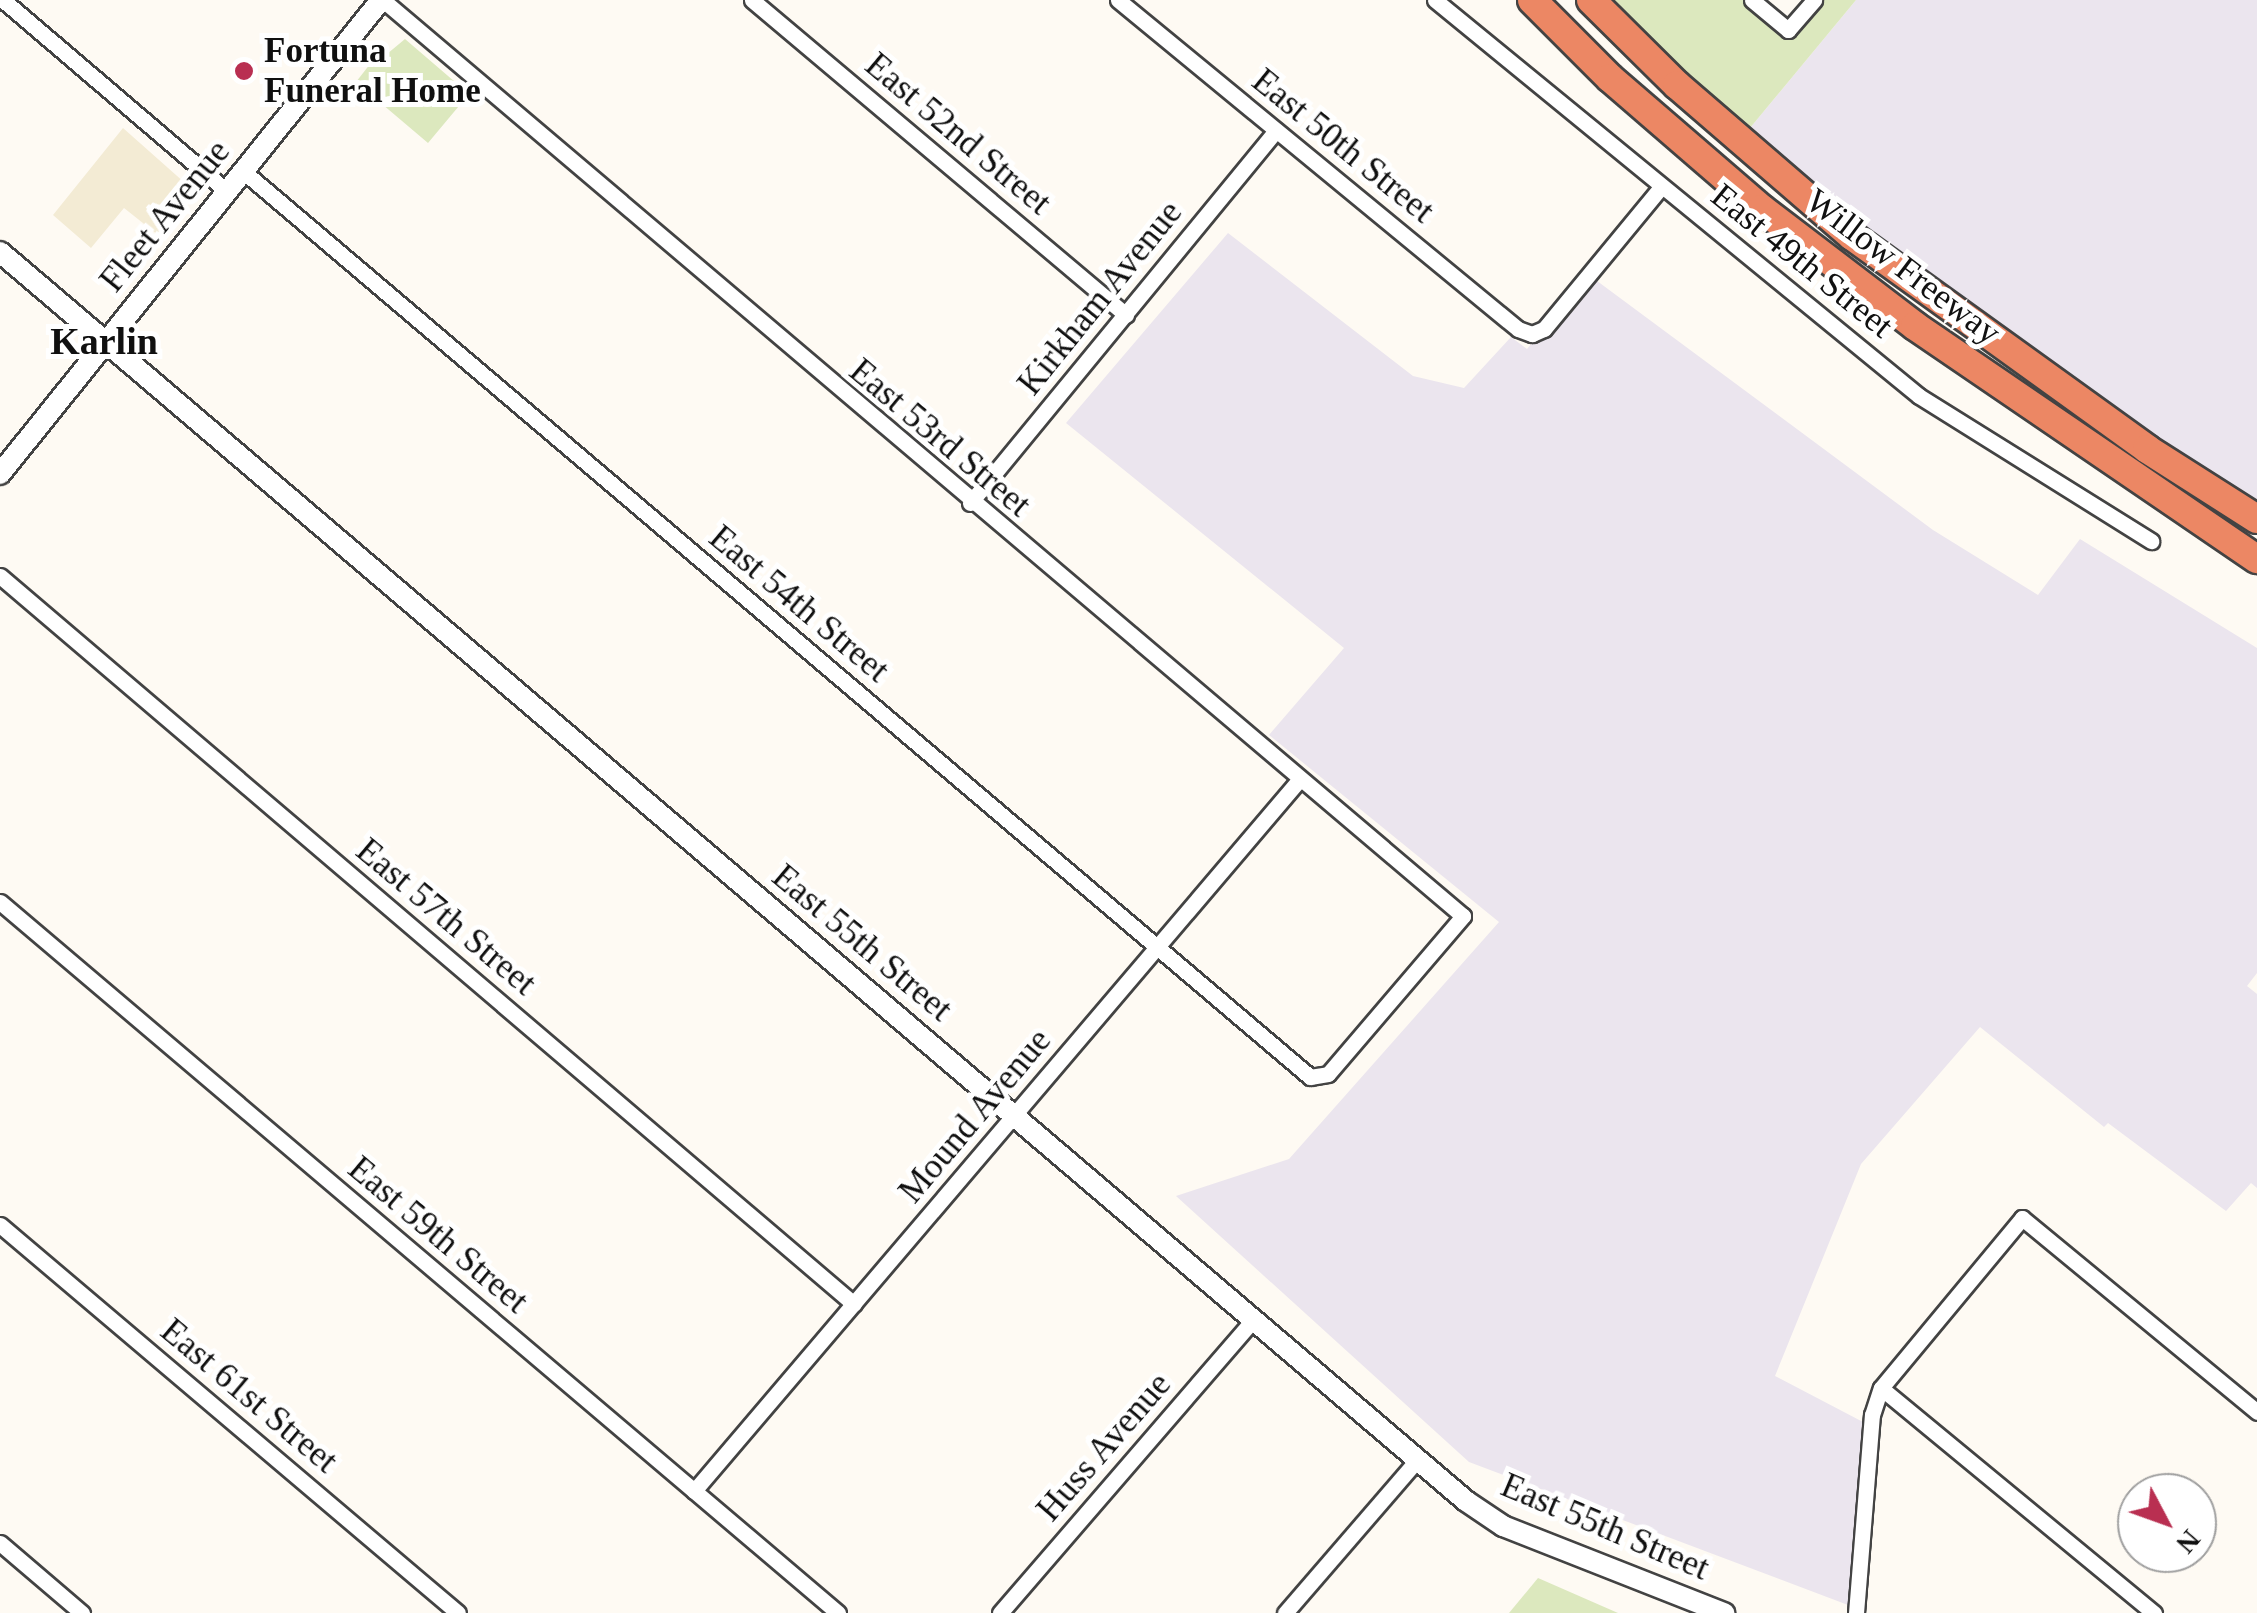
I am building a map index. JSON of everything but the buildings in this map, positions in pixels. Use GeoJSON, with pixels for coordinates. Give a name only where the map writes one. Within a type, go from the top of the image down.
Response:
{"type":"FeatureCollection","features":[{"type":"Feature","properties":{"kind":"highway","name":"Willow Freeway"},"geometry":{"type":"LineString","coordinates":[[1532,0],[1610,78],[1762,209],[1916,326],[2257,559]]}},
{"type":"Feature","properties":{"kind":"highway","name":"Willow Freeway"},"geometry":{"type":"LineString","coordinates":[[1596,4],[1677,86],[1852,236],[2147,449],[2257,519]]}},
{"type":"Feature","properties":{"kind":"street"},"geometry":{"type":"LineString","coordinates":[[3,0],[227,191]]}},
{"type":"Feature","properties":{"kind":"street","name":"Fleet Avenue"},"geometry":{"type":"LineString","coordinates":[[0,474],[382,0]]}},
{"type":"Feature","properties":{"kind":"street","name":"East 53rd Street"},"geometry":{"type":"LineString","coordinates":[[382,0],[970,503],[1463,916],[1319,1079]]}},
{"type":"Feature","properties":{"kind":"street","name":"East 52nd Street"},"geometry":{"type":"LineString","coordinates":[[752,0],[1126,314]]}},
{"type":"Feature","properties":{"kind":"street","name":"East 50th Street"},"geometry":{"type":"LineString","coordinates":[[1118,0],[1518,329],[1532,334],[1544,329],[1662,186]]}},
{"type":"Feature","properties":{"kind":"street","name":"East 49th Street"},"geometry":{"type":"LineString","coordinates":[[1436,0],[1919,396],[2151,541]]}},
{"type":"Feature","properties":{"kind":"street"},"geometry":{"type":"LineString","coordinates":[[1752,0],[1788,30],[1814,0]]}},
{"type":"Feature","properties":{"kind":"street","name":"Kirkham Avenue"},"geometry":{"type":"LineString","coordinates":[[970,503],[1276,130]]}},
{"type":"Feature","properties":{"kind":"street","name":"East 54th Street"},"geometry":{"type":"LineString","coordinates":[[243,171],[1157,948],[1319,1079]]}},
{"type":"Feature","properties":{"kind":"street","name":"East 55th Street"},"geometry":{"type":"LineString","coordinates":[[0,252],[1418,1460],[1503,1526],[1724,1613]]}},
{"type":"Feature","properties":{"kind":"street","name":"East 57th Street"},"geometry":{"type":"LineString","coordinates":[[0,576],[854,1304]]}},
{"type":"Feature","properties":{"kind":"street","name":"Mound Avenue"},"geometry":{"type":"LineString","coordinates":[[694,1491],[1300,779]]}},
{"type":"Feature","properties":{"kind":"street","name":"East 59th Street"},"geometry":{"type":"LineString","coordinates":[[0,902],[838,1613]]}},
{"type":"Feature","properties":{"kind":"street"},"geometry":{"type":"LineString","coordinates":[[1856,1613],[1872,1416],[1880,1388],[2022,1218],[2257,1412]]}},
{"type":"Feature","properties":{"kind":"street","name":"East 61st Street"},"geometry":{"type":"LineString","coordinates":[[0,1225],[458,1613]]}},
{"type":"Feature","properties":{"kind":"street","name":"Huss Avenue"},"geometry":{"type":"LineString","coordinates":[[1000,1613],[1253,1320]]}},
{"type":"Feature","properties":{"kind":"street"},"geometry":{"type":"LineString","coordinates":[[1880,1388],[2154,1613]]}},
{"type":"Feature","properties":{"kind":"street"},"geometry":{"type":"LineString","coordinates":[[1285,1613],[1418,1460]]}},
{"type":"Feature","properties":{"kind":"street"},"geometry":{"type":"LineString","coordinates":[[0,1543],[82,1613]]}},
{"type":"Feature","properties":{"kind":"shaded area"},"geometry":{"type":"Polygon","coordinates":[[[1856,0],[2257,0],[2257,519],[1740,140],[1856,0]]]}},
{"type":"Feature","properties":{"kind":"shaded area"},"geometry":{"type":"Polygon","coordinates":[[[123,128],[194,191],[158,235],[124,208],[91,248],[53,215],[123,128]]]}},
{"type":"Feature","properties":{"kind":"shaded area"},"geometry":{"type":"Polygon","coordinates":[[[1228,233],[1413,376],[1464,388],[1511,337],[1527,349],[1589,275],[1933,530],[2038,595],[2080,539],[2257,648],[2257,973],[2247,986],[2257,994],[2257,1188],[2251,1183],[2226,1211],[2108,1123],[2104,1127],[1980,1027],[1861,1164],[1775,1376],[1863,1422],[1848,1605],[1469,1462],[1176,1196],[1289,1159],[1499,922],[1269,735],[1344,648],[1066,423],[1228,233]]]}},
{"type":"Feature","properties":{"kind":"green space"},"geometry":{"type":"Polygon","coordinates":[[[1594,0],[1752,0],[1788,30],[1814,0],[1856,0],[1740,140],[1594,0]]]}},
{"type":"Feature","properties":{"kind":"green space"},"geometry":{"type":"Polygon","coordinates":[[[405,39],[469,94],[428,143],[356,82],[381,50],[387,54],[405,39]]]}},
{"type":"Feature","properties":{"kind":"green space"},"geometry":{"type":"Polygon","coordinates":[[[1538,1578],[1618,1613],[1509,1613],[1538,1578]]]}},
{"type":"Feature","properties":{"kind":"place","name":"Fortuna Funeral Home"},"geometry":{"type":"Point","coordinates":[244,71]}},
{"type":"Feature","properties":{"kind":"district","name":"Karlin"},"geometry":{"type":"Point","coordinates":[104,342]}}]}
